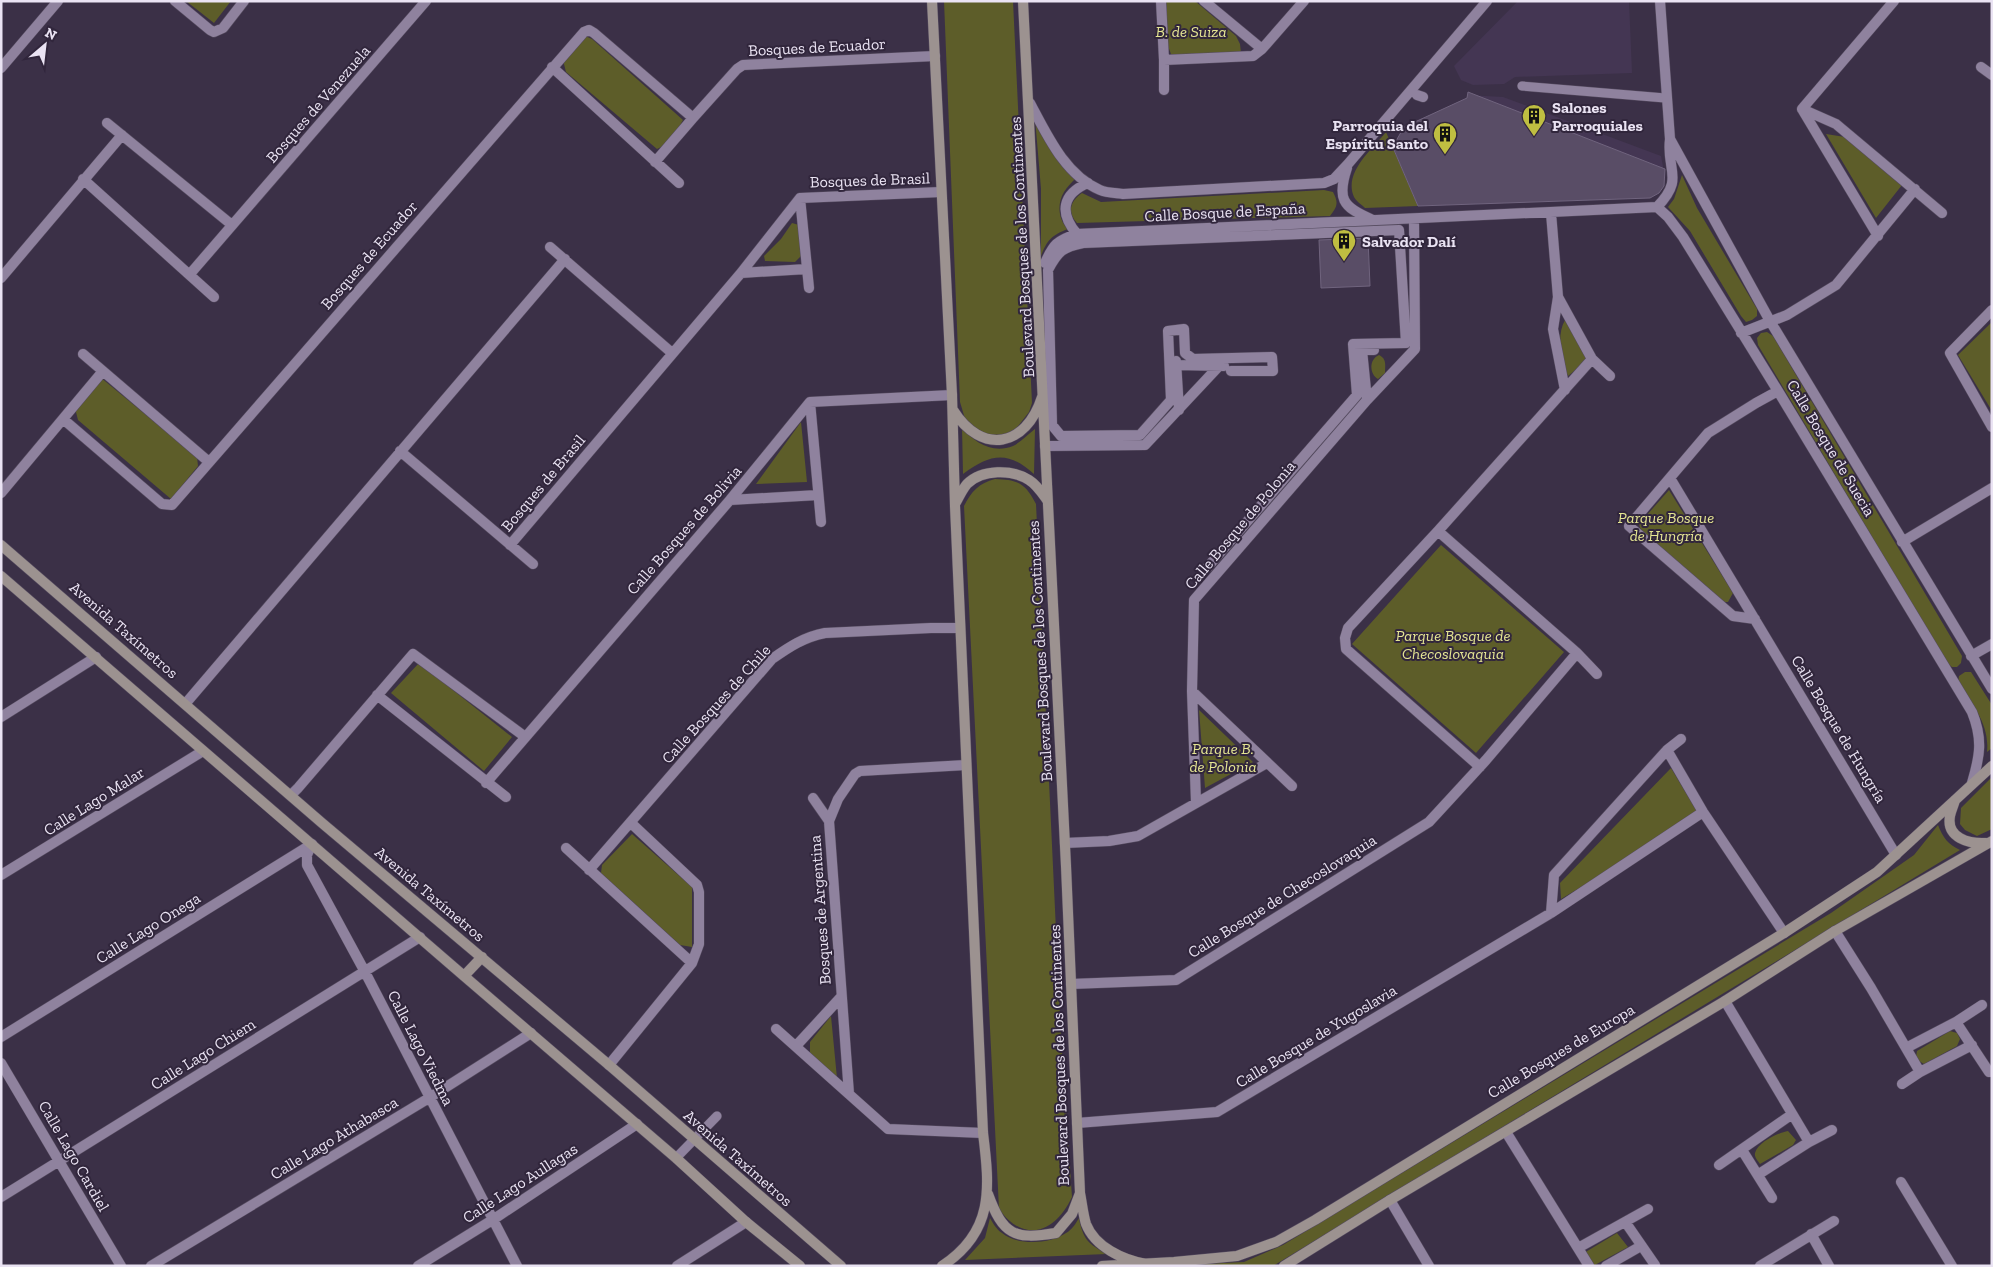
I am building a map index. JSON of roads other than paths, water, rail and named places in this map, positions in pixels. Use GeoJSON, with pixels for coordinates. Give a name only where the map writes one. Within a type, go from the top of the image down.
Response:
{"type":"FeatureCollection","features":[{"type":"Feature","properties":{"kind":"street"},"geometry":{"type":"LineString","coordinates":[[1,68],[58,1]]}},
{"type":"Feature","properties":{"kind":"street"},"geometry":{"type":"LineString","coordinates":[[175,1],[214,32],[222,28],[244,1]]}},
{"type":"Feature","properties":{"kind":"street","name":"Bosques de Venezuela"},"geometry":{"type":"LineString","coordinates":[[190,274],[426,1]]}},
{"type":"Feature","properties":{"kind":"street"},"geometry":{"type":"LineString","coordinates":[[932,1],[952,395],[954,506],[983,1133],[988,1194],[996,1216],[1009,1230],[1019,1235],[1032,1237],[1056,1233],[1072,1214],[1080,1193]]}},
{"type":"Feature","properties":{"kind":"street","name":"Boulevard Bosques de los Continentes"},"geometry":{"type":"LineString","coordinates":[[1023,1],[1044,391],[1047,500],[1065,844],[1080,1193],[1086,1223],[1096,1241],[1131,1262],[1146,1264]]}},
{"type":"Feature","properties":{"kind":"street"},"geometry":{"type":"LineString","coordinates":[[1161,1],[1164,90]]}},
{"type":"Feature","properties":{"kind":"street"},"geometry":{"type":"LineString","coordinates":[[1204,1],[1262,49]]}},
{"type":"Feature","properties":{"kind":"street"},"geometry":{"type":"LineString","coordinates":[[1164,60],[1253,56],[1262,49],[1304,1]]}},
{"type":"Feature","properties":{"kind":"street","name":"Calle Bosque de España"},"geometry":{"type":"LineString","coordinates":[[1030,104],[1056,152],[1088,184],[1102,191],[1123,194],[1317,183],[1334,179],[1487,1]]}},
{"type":"Feature","properties":{"kind":"street","name":"Calle Bosque de Suecia"},"geometry":{"type":"LineString","coordinates":[[1660,1],[1665,98],[1670,138],[1675,151],[1770,322],[1992,689]]}},
{"type":"Feature","properties":{"kind":"street"},"geometry":{"type":"LineString","coordinates":[[1802,109],[1894,1]]}},
{"type":"Feature","properties":{"kind":"street","name":"Bosques de Ecuador"},"geometry":{"type":"LineString","coordinates":[[63,419],[166,505],[175,503],[584,32],[592,31],[692,118]]}},
{"type":"Feature","properties":{"kind":"street","name":"Bosques de Ecuador"},"geometry":{"type":"LineString","coordinates":[[655,162],[692,118],[737,69],[743,65],[935,56]]}},
{"type":"Feature","properties":{"kind":"street"},"geometry":{"type":"LineString","coordinates":[[552,67],[679,183]]}},
{"type":"Feature","properties":{"kind":"street"},"geometry":{"type":"LineString","coordinates":[[1981,67],[1992,75]]}},
{"type":"Feature","properties":{"kind":"street"},"geometry":{"type":"LineString","coordinates":[[1802,109],[1836,124],[1942,213]]}},
{"type":"Feature","properties":{"kind":"street"},"geometry":{"type":"LineString","coordinates":[[1802,109],[1878,236]]}},
{"type":"Feature","properties":{"kind":"street"},"geometry":{"type":"LineString","coordinates":[[107,123],[232,225]]}},
{"type":"Feature","properties":{"kind":"street"},"geometry":{"type":"LineString","coordinates":[[1,278],[122,135]]}},
{"type":"Feature","properties":{"kind":"street","name":"Calle Bosque de Suecia"},"geometry":{"type":"LineString","coordinates":[[1670,138],[1668,152],[1674,176],[1667,196],[1657,207],[1683,237],[1972,712],[1978,728],[1980,747],[1972,783]]}},
{"type":"Feature","properties":{"kind":"street","name":"Calle Bosque de España"},"geometry":{"type":"LineString","coordinates":[[1348,164],[1341,186],[1348,208],[1375,221]]}},
{"type":"Feature","properties":{"kind":"street"},"geometry":{"type":"LineString","coordinates":[[83,179],[214,297]]}},
{"type":"Feature","properties":{"kind":"street"},"geometry":{"type":"LineString","coordinates":[[1077,234],[1069,225],[1065,214],[1068,196],[1076,189],[1088,184]]}},
{"type":"Feature","properties":{"kind":"street"},"geometry":{"type":"LineString","coordinates":[[1742,333],[1801,308],[1836,285],[1915,190]]}},
{"type":"Feature","properties":{"kind":"street","name":"Bosques de Brasil"},"geometry":{"type":"LineString","coordinates":[[400,451],[510,545],[741,273],[800,198],[941,192]]}},
{"type":"Feature","properties":{"kind":"street","name":"Bosques de Brasil"},"geometry":{"type":"LineString","coordinates":[[800,198],[809,288]]}},
{"type":"Feature","properties":{"kind":"street","name":"Calle Bosque de España"},"geometry":{"type":"LineString","coordinates":[[1037,278],[1052,248],[1062,238],[1077,234],[1657,207]]}},
{"type":"Feature","properties":{"kind":"street"},"geometry":{"type":"LineString","coordinates":[[1551,213],[1558,297],[1553,329],[1565,390]]}},
{"type":"Feature","properties":{"kind":"street"},"geometry":{"type":"LineString","coordinates":[[1367,400],[1362,350],[1415,349],[1414,219]]}},
{"type":"Feature","properties":{"kind":"street"},"geometry":{"type":"LineString","coordinates":[[1205,570],[1357,395],[1353,344],[1406,343],[1399,230],[1083,243],[1067,246],[1056,255],[1048,270],[1051,402],[1052,425],[1061,436],[1140,435],[1171,400],[1168,331],[1184,329],[1185,353],[1192,359],[1272,357],[1273,371],[1231,371]]}},
{"type":"Feature","properties":{"kind":"street"},"geometry":{"type":"LineString","coordinates":[[550,247],[672,353]]}},
{"type":"Feature","properties":{"kind":"street"},"geometry":{"type":"LineString","coordinates":[[186,703],[565,259]]}},
{"type":"Feature","properties":{"kind":"street"},"geometry":{"type":"LineString","coordinates":[[741,273],[807,269]]}},
{"type":"Feature","properties":{"kind":"street"},"geometry":{"type":"LineString","coordinates":[[1558,297],[1592,359],[1610,376]]}},
{"type":"Feature","properties":{"kind":"street"},"geometry":{"type":"LineString","coordinates":[[1992,310],[1950,353],[1992,427]]}},
{"type":"Feature","properties":{"kind":"street"},"geometry":{"type":"LineString","coordinates":[[1175,337],[1179,410]]}},
{"type":"Feature","properties":{"kind":"street","name":"Calle Bosque de Polonia"},"geometry":{"type":"LineString","coordinates":[[1196,802],[1192,691],[1194,600],[1367,400],[1415,349]]}},
{"type":"Feature","properties":{"kind":"street"},"geometry":{"type":"LineString","coordinates":[[83,354],[209,462]]}},
{"type":"Feature","properties":{"kind":"street"},"geometry":{"type":"LineString","coordinates":[[1480,767],[1346,649],[1345,638],[1348,628],[1592,359]]}},
{"type":"Feature","properties":{"kind":"street"},"geometry":{"type":"LineString","coordinates":[[1176,365],[1265,364]]}},
{"type":"Feature","properties":{"kind":"street"},"geometry":{"type":"LineString","coordinates":[[1046,446],[1145,446],[1220,366]]}},
{"type":"Feature","properties":{"kind":"street"},"geometry":{"type":"LineString","coordinates":[[1,493],[103,371]]}},
{"type":"Feature","properties":{"kind":"street"},"geometry":{"type":"LineString","coordinates":[[952,410],[966,428],[982,439],[1003,440],[1024,430],[1040,404],[1044,391]]}},
{"type":"Feature","properties":{"kind":"street"},"geometry":{"type":"LineString","coordinates":[[1755,619],[1733,616],[1629,526],[1708,433],[1756,402],[1778,391]]}},
{"type":"Feature","properties":{"kind":"street"},"geometry":{"type":"LineString","coordinates":[[821,522],[810,402],[952,395]]}},
{"type":"Feature","properties":{"kind":"street","name":"Calle Bosques de Bolivia"},"geometry":{"type":"LineString","coordinates":[[486,783],[524,736],[730,500],[810,402]]}},
{"type":"Feature","properties":{"kind":"street"},"geometry":{"type":"LineString","coordinates":[[954,506],[961,493],[974,479],[986,474],[1003,472],[1020,476],[1030,481],[1047,500]]}},
{"type":"Feature","properties":{"kind":"street","name":"Calle Bosque de Hungría"},"geometry":{"type":"LineString","coordinates":[[1670,478],[1896,855]]}},
{"type":"Feature","properties":{"kind":"street"},"geometry":{"type":"LineString","coordinates":[[1902,542],[1992,488]]}},
{"type":"Feature","properties":{"kind":"street"},"geometry":{"type":"LineString","coordinates":[[730,500],[818,495]]}},
{"type":"Feature","properties":{"kind":"street"},"geometry":{"type":"LineString","coordinates":[[1438,531],[1578,653],[1597,674]]}},
{"type":"Feature","properties":{"kind":"street","name":"Avenida Taxímetros"},"geometry":{"type":"LineString","coordinates":[[1,545],[841,1266]]}},
{"type":"Feature","properties":{"kind":"street"},"geometry":{"type":"LineString","coordinates":[[510,545],[533,564]]}},
{"type":"Feature","properties":{"kind":"street"},"geometry":{"type":"LineString","coordinates":[[1,576],[637,1124],[746,1222],[800,1266]]}},
{"type":"Feature","properties":{"kind":"street","name":"Calle Bosques de Chile"},"geometry":{"type":"LineString","coordinates":[[589,870],[772,659],[793,644],[809,636],[825,633],[960,628]]}},
{"type":"Feature","properties":{"kind":"street"},"geometry":{"type":"LineString","coordinates":[[1971,656],[1992,644]]}},
{"type":"Feature","properties":{"kind":"street","name":"Calle Bosque de Checoslovaquia"},"geometry":{"type":"LineString","coordinates":[[1071,984],[1176,980],[1429,822],[1480,767],[1578,653]]}},
{"type":"Feature","properties":{"kind":"street"},"geometry":{"type":"LineString","coordinates":[[291,795],[410,656],[416,654],[524,736]]}},
{"type":"Feature","properties":{"kind":"street"},"geometry":{"type":"LineString","coordinates":[[1,717],[96,657]]}},
{"type":"Feature","properties":{"kind":"street"},"geometry":{"type":"LineString","coordinates":[[1192,691],[1292,786]]}},
{"type":"Feature","properties":{"kind":"street"},"geometry":{"type":"LineString","coordinates":[[378,694],[486,783],[506,797]]}},
{"type":"Feature","properties":{"kind":"street"},"geometry":{"type":"LineString","coordinates":[[1551,913],[1554,875],[1667,750],[1681,739]]}},
{"type":"Feature","properties":{"kind":"street"},"geometry":{"type":"LineString","coordinates":[[1667,750],[1703,812],[1784,933]]}},
{"type":"Feature","properties":{"kind":"street","name":"Calle Lago Malar"},"geometry":{"type":"LineString","coordinates":[[1,876],[203,751]]}},
{"type":"Feature","properties":{"kind":"street"},"geometry":{"type":"LineString","coordinates":[[1065,844],[1109,841],[1138,836],[1267,763]]}},
{"type":"Feature","properties":{"kind":"street","name":"Bosques de Argentina"},"geometry":{"type":"LineString","coordinates":[[849,1094],[829,821],[838,799],[855,774],[860,771],[966,765]]}},
{"type":"Feature","properties":{"kind":"street","name":"Calle Bosques de Europa"},"geometry":{"type":"LineString","coordinates":[[1102,1266],[1237,1256],[1276,1242],[1784,933],[1877,872],[1956,797],[1992,766]]}},
{"type":"Feature","properties":{"kind":"street"},"geometry":{"type":"LineString","coordinates":[[1956,797],[1949,816],[1950,826],[1957,837],[1972,844],[1990,842]]}},
{"type":"Feature","properties":{"kind":"street","name":"Bosques de Argentina"},"geometry":{"type":"LineString","coordinates":[[813,798],[829,821]]}},
{"type":"Feature","properties":{"kind":"street","name":"Calle Bosque de Yugoslavia"},"geometry":{"type":"LineString","coordinates":[[1077,1123],[1217,1112],[1551,913],[1703,812]]}},
{"type":"Feature","properties":{"kind":"street"},"geometry":{"type":"LineString","coordinates":[[609,1065],[692,963],[698,944],[699,892],[697,885],[631,823]]}},
{"type":"Feature","properties":{"kind":"street"},"geometry":{"type":"LineString","coordinates":[[1284,1266],[1390,1200],[1725,1002],[1835,931],[1990,842]]}},
{"type":"Feature","properties":{"kind":"street","name":"Calle Lago Viedma"},"geometry":{"type":"LineString","coordinates":[[312,844],[307,855],[306,865],[365,972],[517,1266]]}},
{"type":"Feature","properties":{"kind":"street","name":"Calle Lago Onega"},"geometry":{"type":"LineString","coordinates":[[1,1037],[312,844]]}},
{"type":"Feature","properties":{"kind":"street"},"geometry":{"type":"LineString","coordinates":[[566,848],[692,963]]}},
{"type":"Feature","properties":{"kind":"street"},"geometry":{"type":"LineString","coordinates":[[1835,931],[1872,988],[1920,1072]]}},
{"type":"Feature","properties":{"kind":"street","name":"Calle Lago Chiem"},"geometry":{"type":"LineString","coordinates":[[1,1198],[420,938]]}},
{"type":"Feature","properties":{"kind":"street"},"geometry":{"type":"LineString","coordinates":[[464,976],[482,957]]}},
{"type":"Feature","properties":{"kind":"street","name":"Bosques de Argentina"},"geometry":{"type":"LineString","coordinates":[[796,1046],[841,997]]}},
{"type":"Feature","properties":{"kind":"street"},"geometry":{"type":"LineString","coordinates":[[1725,1002],[1791,1115],[1809,1142]]}},
{"type":"Feature","properties":{"kind":"street"},"geometry":{"type":"LineString","coordinates":[[1906,1048],[1956,1022],[1982,1005]]}},
{"type":"Feature","properties":{"kind":"street"},"geometry":{"type":"LineString","coordinates":[[1956,1022],[1989,1072]]}},
{"type":"Feature","properties":{"kind":"street"},"geometry":{"type":"LineString","coordinates":[[776,1029],[891,1130],[983,1133]]}},
{"type":"Feature","properties":{"kind":"street","name":"Calle Lago Athabasca"},"geometry":{"type":"LineString","coordinates":[[151,1266],[430,1098],[531,1033]]}},
{"type":"Feature","properties":{"kind":"street"},"geometry":{"type":"LineString","coordinates":[[1902,1084],[1920,1072],[1972,1045]]}},
{"type":"Feature","properties":{"kind":"street","name":"Calle Lago Cardiel"},"geometry":{"type":"LineString","coordinates":[[1,1062],[121,1266]]}},
{"type":"Feature","properties":{"kind":"street"},"geometry":{"type":"LineString","coordinates":[[1719,1165],[1791,1115]]}},
{"type":"Feature","properties":{"kind":"street","name":"Calle Lago Aullagas"},"geometry":{"type":"LineString","coordinates":[[418,1266],[494,1219],[637,1124]]}},
{"type":"Feature","properties":{"kind":"street"},"geometry":{"type":"LineString","coordinates":[[1759,1174],[1809,1142],[1832,1130]]}},
{"type":"Feature","properties":{"kind":"street"},"geometry":{"type":"LineString","coordinates":[[1506,1132],[1589,1266]]}},
{"type":"Feature","properties":{"kind":"street"},"geometry":{"type":"LineString","coordinates":[[1742,1150],[1759,1174],[1772,1198]]}},
{"type":"Feature","properties":{"kind":"street"},"geometry":{"type":"LineString","coordinates":[[1901,1182],[1952,1266]]}},
{"type":"Feature","properties":{"kind":"street"},"geometry":{"type":"LineString","coordinates":[[942,1266],[957,1256],[969,1243],[979,1227],[988,1194]]}},
{"type":"Feature","properties":{"kind":"street"},"geometry":{"type":"LineString","coordinates":[[1390,1200],[1430,1266]]}},
{"type":"Feature","properties":{"kind":"street"},"geometry":{"type":"LineString","coordinates":[[1578,1248],[1626,1223],[1648,1209]]}},
{"type":"Feature","properties":{"kind":"street"},"geometry":{"type":"LineString","coordinates":[[1760,1266],[1834,1221]]}},
{"type":"Feature","properties":{"kind":"street"},"geometry":{"type":"LineString","coordinates":[[677,1266],[746,1222]]}},
{"type":"Feature","properties":{"kind":"street"},"geometry":{"type":"LineString","coordinates":[[1626,1223],[1655,1265]]}},
{"type":"Feature","properties":{"kind":"street"},"geometry":{"type":"LineString","coordinates":[[1812,1234],[1829,1266]]}},
{"type":"Feature","properties":{"kind":"street"},"geometry":{"type":"LineString","coordinates":[[1606,1266],[1641,1246]]}},
{"type":"Feature","properties":{"kind":"street"},"geometry":{"type":"LineString","coordinates":[[1174,1262],[1196,1266]]}},
{"type":"Feature","properties":{"kind":"lane"},"geometry":{"type":"LineString","coordinates":[[1522,86],[1665,98]]}},
{"type":"Feature","properties":{"kind":"lane"},"geometry":{"type":"LineString","coordinates":[[676,1158],[717,1116]]}},
{"type":"Feature","properties":{"kind":"place","name":"Salones Parroquiales"},"geometry":{"type":"Point","coordinates":[1534,137]}},
{"type":"Feature","properties":{"kind":"place","name":"Parroquia del Espíritu Santo"},"geometry":{"type":"Point","coordinates":[1445,155]}},
{"type":"Feature","properties":{"kind":"place","name":"Salvador Dalí"},"geometry":{"type":"Point","coordinates":[1344,262]}},
{"type":"Feature","properties":{"kind":"park label","name":"B. de Suiza"},"geometry":{"type":"Point","coordinates":[1191,31]}},
{"type":"Feature","properties":{"kind":"park label","name":"Parque Bosque de Hungría"},"geometry":{"type":"Point","coordinates":[1666,526]}},
{"type":"Feature","properties":{"kind":"park label","name":"Parque Bosque de Checoslovaquia"},"geometry":{"type":"Point","coordinates":[1453,644]}},
{"type":"Feature","properties":{"kind":"park label","name":"Parque B. de Polonia"},"geometry":{"type":"Point","coordinates":[1223,757]}}]}
